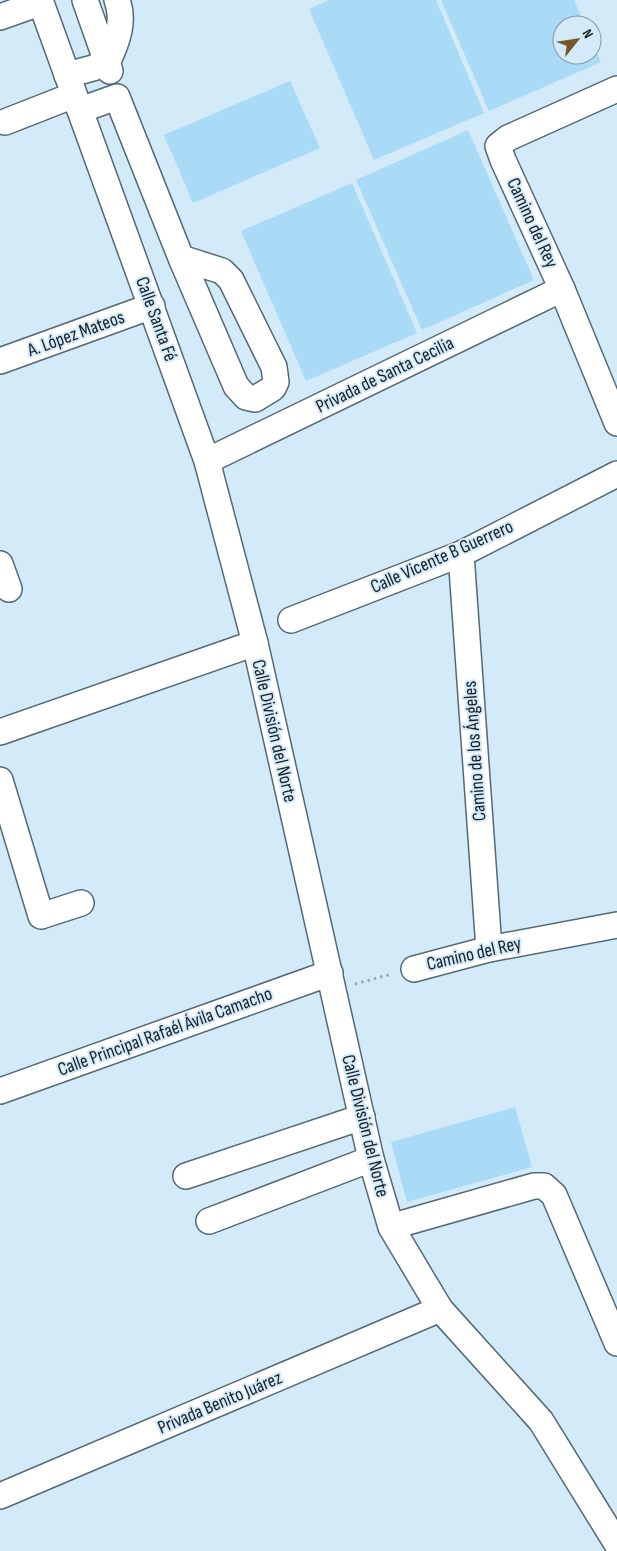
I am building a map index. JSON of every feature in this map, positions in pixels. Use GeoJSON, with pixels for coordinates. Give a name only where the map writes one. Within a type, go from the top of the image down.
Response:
{"type":"FeatureCollection","features":[{"type":"Feature","properties":{"kind":"street"},"geometry":{"type":"LineString","coordinates":[[85,0],[108,61],[117,97],[181,258],[236,386],[246,397],[255,399],[273,388],[276,382],[274,367],[232,280],[222,271],[181,258]]}},
{"type":"Feature","properties":{"kind":"street"},"geometry":{"type":"LineString","coordinates":[[74,94],[93,68],[108,61],[116,42],[120,23],[117,0]]}},
{"type":"Feature","properties":{"kind":"street"},"geometry":{"type":"LineString","coordinates":[[0,17],[40,1]]}},
{"type":"Feature","properties":{"kind":"street","name":"Calle Santa Fé"},"geometry":{"type":"LineString","coordinates":[[40,1],[207,461],[255,643]]}},
{"type":"Feature","properties":{"kind":"street","name":"Camino del Rey"},"geometry":{"type":"LineString","coordinates":[[617,89],[508,138],[498,146],[562,289],[617,423]]}},
{"type":"Feature","properties":{"kind":"street"},"geometry":{"type":"LineString","coordinates":[[5,122],[74,94],[117,97]]}},
{"type":"Feature","properties":{"kind":"street","name":"Privada de Santa Cecilia"},"geometry":{"type":"LineString","coordinates":[[207,461],[562,289]]}},
{"type":"Feature","properties":{"kind":"street","name":"A. López Mateos"},"geometry":{"type":"LineString","coordinates":[[0,361],[152,306]]}},
{"type":"Feature","properties":{"kind":"street","name":"Calle Vicente B Guerrero"},"geometry":{"type":"LineString","coordinates":[[291,620],[461,554],[617,474]]}},
{"type":"Feature","properties":{"kind":"street","name":"Camino de los Ángeles"},"geometry":{"type":"LineString","coordinates":[[461,554],[489,948]]}},
{"type":"Feature","properties":{"kind":"street"},"geometry":{"type":"LineString","coordinates":[[0,564],[9,588]]}},
{"type":"Feature","properties":{"kind":"street"},"geometry":{"type":"LineString","coordinates":[[0,732],[255,643]]}},
{"type":"Feature","properties":{"kind":"street","name":"Calle División del Norte"},"geometry":{"type":"LineString","coordinates":[[255,643],[371,1158],[391,1228],[440,1309],[541,1421],[617,1544]]}},
{"type":"Feature","properties":{"kind":"street"},"geometry":{"type":"LineString","coordinates":[[0,780],[41,916],[81,903]]}},
{"type":"Feature","properties":{"kind":"street","name":"Camino del Rey"},"geometry":{"type":"LineString","coordinates":[[414,969],[489,948],[617,925]]}},
{"type":"Feature","properties":{"kind":"street","name":"Calle Principal Rafaél Ávila Camacho"},"geometry":{"type":"LineString","coordinates":[[0,1091],[331,981]]}},
{"type":"Feature","properties":{"kind":"street"},"geometry":{"type":"LineString","coordinates":[[186,1176],[362,1117]]}},
{"type":"Feature","properties":{"kind":"street"},"geometry":{"type":"LineString","coordinates":[[209,1221],[371,1158]]}},
{"type":"Feature","properties":{"kind":"street"},"geometry":{"type":"LineString","coordinates":[[404,1224],[534,1186],[544,1186],[554,1195],[617,1343]]}},
{"type":"Feature","properties":{"kind":"street","name":"Privada Benito Juárez"},"geometry":{"type":"LineString","coordinates":[[0,1496],[440,1309]]}},
{"type":"Feature","properties":{"kind":"path","name":"Camino del Rey"},"geometry":{"type":"LineString","coordinates":[[331,981],[414,969]]}},
{"type":"Feature","properties":{"kind":"shaded area"},"geometry":{"type":"Polygon","coordinates":[[[329,0],[436,0],[484,113],[374,160],[309,9],[329,0]]]}},
{"type":"Feature","properties":{"kind":"shaded area"},"geometry":{"type":"Polygon","coordinates":[[[441,0],[574,0],[581,15],[552,15],[552,65],[594,65],[489,111],[441,0]]]}},
{"type":"Feature","properties":{"kind":"shaded area"},"geometry":{"type":"Polygon","coordinates":[[[290,81],[320,148],[193,203],[164,135],[290,81]]]}},
{"type":"Feature","properties":{"kind":"shaded area"},"geometry":{"type":"Polygon","coordinates":[[[468,130],[534,280],[422,330],[356,180],[468,130]]]}},
{"type":"Feature","properties":{"kind":"shaded area"},"geometry":{"type":"Polygon","coordinates":[[[352,183],[417,333],[306,381],[241,231],[352,183]]]}},
{"type":"Feature","properties":{"kind":"shaded area"},"geometry":{"type":"Polygon","coordinates":[[[515,1107],[532,1167],[407,1202],[391,1142],[515,1107]]]}}]}
